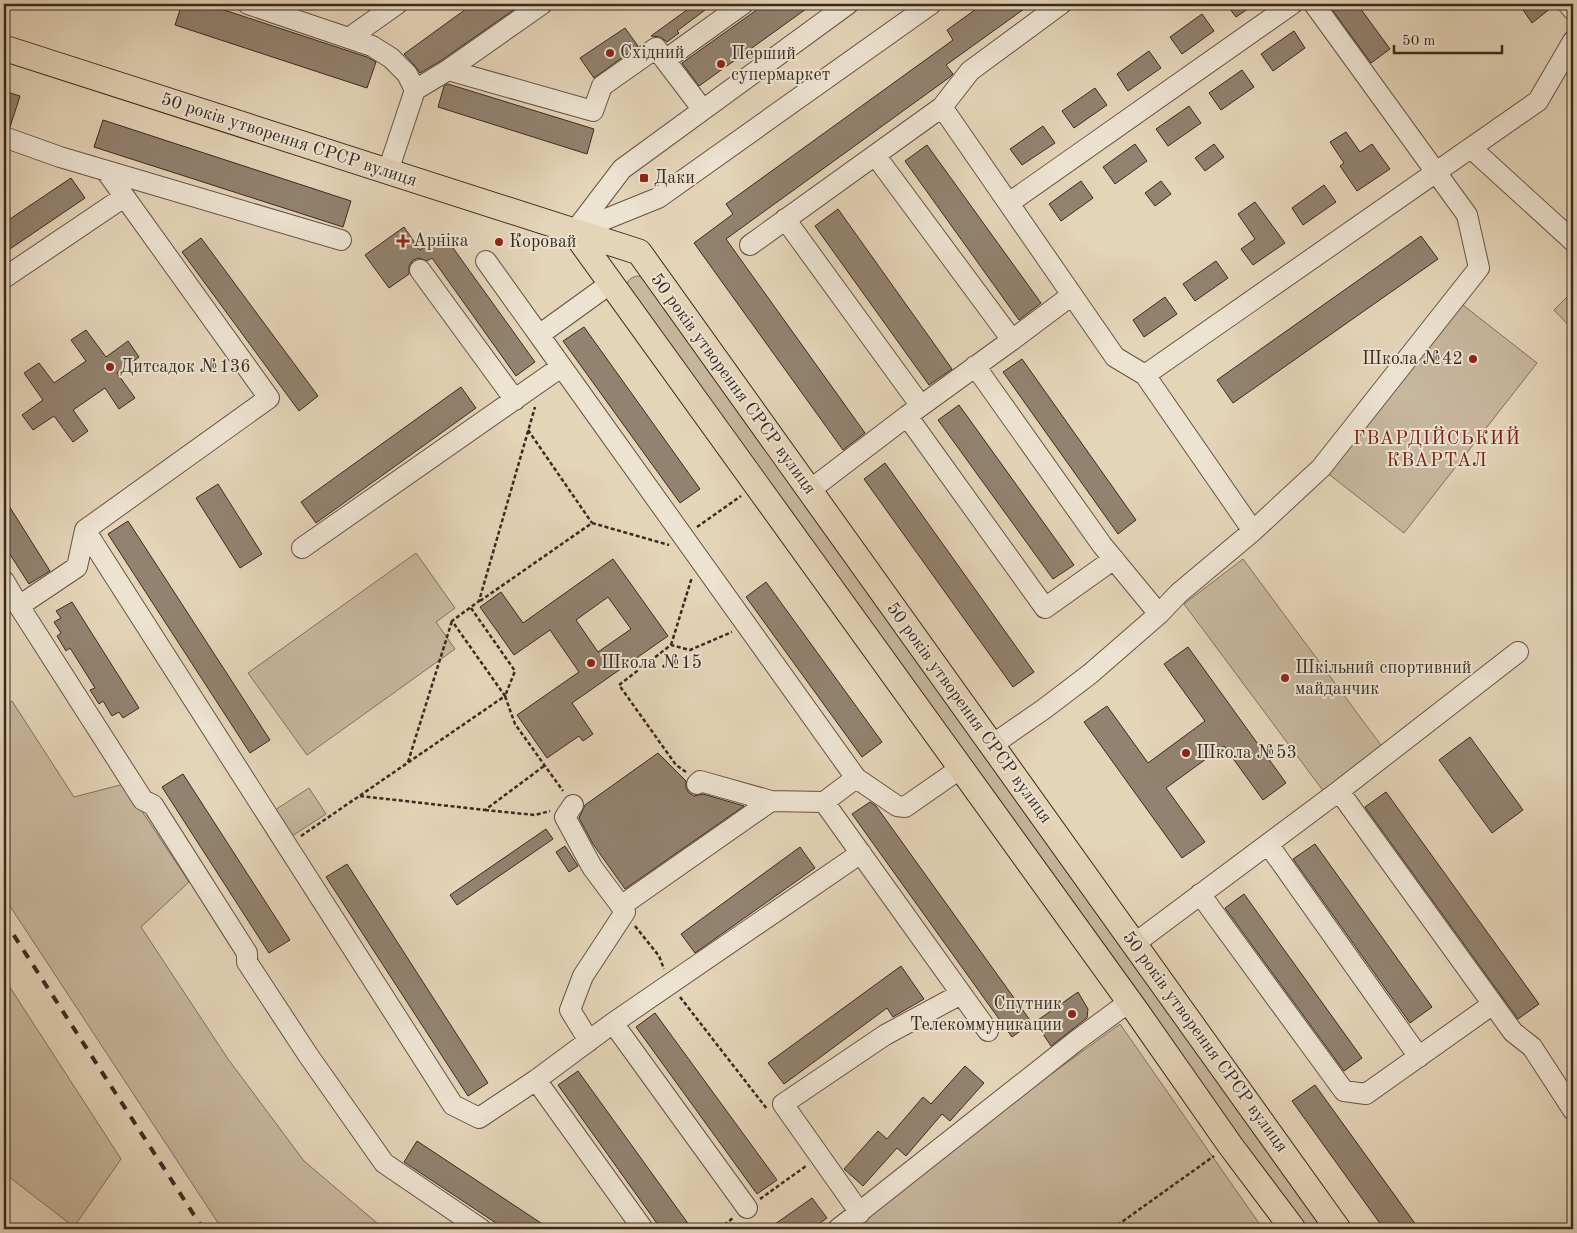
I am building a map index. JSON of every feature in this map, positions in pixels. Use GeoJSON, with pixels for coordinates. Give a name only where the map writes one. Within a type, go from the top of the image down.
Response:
{"type":"FeatureCollection","features":[{"type":"Feature","properties":{"kind":"main road","name":"50 років утворення СРСР вулиця"},"geometry":{"type":"LineString","coordinates":[[4,48],[639,252],[1338,1229]]}},
{"type":"Feature","properties":{"kind":"main road"},"geometry":{"type":"LineString","coordinates":[[574,232],[1230,1144],[1294,1229]]}},
{"type":"Feature","properties":{"kind":"street"},"geometry":{"type":"LineString","coordinates":[[248,4],[372,46],[391,58],[407,74],[415,90]]}},
{"type":"Feature","properties":{"kind":"street"},"geometry":{"type":"LineString","coordinates":[[349,38],[397,4]]}},
{"type":"Feature","properties":{"kind":"street"},"geometry":{"type":"LineString","coordinates":[[388,171],[415,90],[448,70],[542,4]]}},
{"type":"Feature","properties":{"kind":"street"},"geometry":{"type":"LineString","coordinates":[[665,60],[743,4]]}},
{"type":"Feature","properties":{"kind":"street"},"geometry":{"type":"LineString","coordinates":[[574,232],[622,169],[848,4]]}},
{"type":"Feature","properties":{"kind":"street"},"geometry":{"type":"LineString","coordinates":[[574,232],[658,198],[931,4]]}},
{"type":"Feature","properties":{"kind":"street"},"geometry":{"type":"LineString","coordinates":[[750,245],[942,107],[970,71],[1060,4]]}},
{"type":"Feature","properties":{"kind":"street"},"geometry":{"type":"LineString","coordinates":[[1009,203],[1292,4]]}},
{"type":"Feature","properties":{"kind":"street"},"geometry":{"type":"LineString","coordinates":[[992,745],[1090,674],[1322,468],[1479,268],[1467,215],[1314,4]]}},
{"type":"Feature","properties":{"kind":"street"},"geometry":{"type":"LineString","coordinates":[[1568,4],[1573,10]]}},
{"type":"Feature","properties":{"kind":"street"},"geometry":{"type":"LineString","coordinates":[[1145,375],[1538,101],[1573,41]]}},
{"type":"Feature","properties":{"kind":"street"},"geometry":{"type":"LineString","coordinates":[[448,70],[593,111],[602,86],[656,48],[703,110]]}},
{"type":"Feature","properties":{"kind":"street"},"geometry":{"type":"LineString","coordinates":[[942,107],[1115,356],[1145,375],[1253,531]]}},
{"type":"Feature","properties":{"kind":"street"},"geometry":{"type":"LineString","coordinates":[[4,137],[60,157],[341,240]]}},
{"type":"Feature","properties":{"kind":"street"},"geometry":{"type":"LineString","coordinates":[[1471,148],[1573,241]]}},
{"type":"Feature","properties":{"kind":"street"},"geometry":{"type":"LineString","coordinates":[[876,154],[1012,340]]}},
{"type":"Feature","properties":{"kind":"street"},"geometry":{"type":"LineString","coordinates":[[19,606],[77,567],[85,530],[269,398],[106,171]]}},
{"type":"Feature","properties":{"kind":"street"},"geometry":{"type":"LineString","coordinates":[[4,278],[124,197]]}},
{"type":"Feature","properties":{"kind":"street"},"geometry":{"type":"LineString","coordinates":[[785,219],[1045,608],[1114,559]]}},
{"type":"Feature","properties":{"kind":"street"},"geometry":{"type":"LineString","coordinates":[[486,261],[856,778],[897,806],[905,807],[961,768]]}},
{"type":"Feature","properties":{"kind":"street"},"geometry":{"type":"LineString","coordinates":[[420,270],[515,400]]}},
{"type":"Feature","properties":{"kind":"street"},"geometry":{"type":"LineString","coordinates":[[538,335],[611,283]]}},
{"type":"Feature","properties":{"kind":"street"},"geometry":{"type":"LineString","coordinates":[[810,490],[1072,295]]}},
{"type":"Feature","properties":{"kind":"street"},"geometry":{"type":"LineString","coordinates":[[975,366],[1102,545],[1159,614]]}},
{"type":"Feature","properties":{"kind":"street"},"geometry":{"type":"LineString","coordinates":[[302,548],[562,367]]}},
{"type":"Feature","properties":{"kind":"street"},"geometry":{"type":"LineString","coordinates":[[85,530],[454,1105],[479,1118],[536,1080],[613,1023],[861,854]]}},
{"type":"Feature","properties":{"kind":"street"},"geometry":{"type":"LineString","coordinates":[[4,581],[143,800],[153,805],[247,953],[247,962],[302,1047],[384,1163],[481,1229]]}},
{"type":"Feature","properties":{"kind":"street"},"geometry":{"type":"LineString","coordinates":[[1134,944],[1268,844],[1518,652]]}},
{"type":"Feature","properties":{"kind":"street"},"geometry":{"type":"LineString","coordinates":[[699,783],[771,801],[824,802],[856,778]]}},
{"type":"Feature","properties":{"kind":"street"},"geometry":{"type":"LineString","coordinates":[[1339,790],[1513,1032],[1532,1046],[1573,1110]]}},
{"type":"Feature","properties":{"kind":"street"},"geometry":{"type":"LineString","coordinates":[[573,805],[565,817],[592,867],[621,906],[771,801]]}},
{"type":"Feature","properties":{"kind":"street"},"geometry":{"type":"LineString","coordinates":[[824,802],[988,1031]]}},
{"type":"Feature","properties":{"kind":"street"},"geometry":{"type":"LineString","coordinates":[[1268,844],[1419,1056]]}},
{"type":"Feature","properties":{"kind":"street"},"geometry":{"type":"LineString","coordinates":[[1200,894],[1344,1091],[1366,1094],[1493,1004]]}},
{"type":"Feature","properties":{"kind":"street"},"geometry":{"type":"LineString","coordinates":[[589,1041],[570,1010],[583,976],[625,912]]}},
{"type":"Feature","properties":{"kind":"street"},"geometry":{"type":"LineString","coordinates":[[860,1213],[783,1104],[885,1035],[961,994]]}},
{"type":"Feature","properties":{"kind":"street"},"geometry":{"type":"LineString","coordinates":[[838,1229],[1129,1002]]}},
{"type":"Feature","properties":{"kind":"street"},"geometry":{"type":"LineString","coordinates":[[613,1023],[747,1208]]}},
{"type":"Feature","properties":{"kind":"street"},"geometry":{"type":"LineString","coordinates":[[536,1080],[643,1229]]}},
{"type":"Feature","properties":{"kind":"path"},"geometry":{"type":"LineString","coordinates":[[479,602],[542,381]]}},
{"type":"Feature","properties":{"kind":"path"},"geometry":{"type":"LineString","coordinates":[[528,430],[592,523],[668,546],[756,485]]}},
{"type":"Feature","properties":{"kind":"path"},"geometry":{"type":"LineString","coordinates":[[408,762],[452,621],[592,523]]}},
{"type":"Feature","properties":{"kind":"path"},"geometry":{"type":"LineString","coordinates":[[698,558],[671,645],[619,685],[676,766],[699,783]]}},
{"type":"Feature","properties":{"kind":"path"},"geometry":{"type":"LineString","coordinates":[[287,846],[505,696],[514,670],[471,608]]}},
{"type":"Feature","properties":{"kind":"path"},"geometry":{"type":"LineString","coordinates":[[359,796],[535,815],[573,805],[515,724],[505,696],[452,621]]}},
{"type":"Feature","properties":{"kind":"path"},"geometry":{"type":"LineString","coordinates":[[671,645],[690,650],[746,626]]}},
{"type":"Feature","properties":{"kind":"path"},"geometry":{"type":"LineString","coordinates":[[485,810],[545,765]]}},
{"type":"Feature","properties":{"kind":"path"},"geometry":{"type":"LineString","coordinates":[[625,912],[659,956],[670,985],[769,1112]]}},
{"type":"Feature","properties":{"kind":"path"},"geometry":{"type":"LineString","coordinates":[[1112,1229],[1230,1144]]}},
{"type":"Feature","properties":{"kind":"path"},"geometry":{"type":"LineString","coordinates":[[718,1229],[814,1161],[825,1163]]}},
{"type":"Feature","properties":{"kind":"shaded area"},"geometry":{"type":"Polygon","coordinates":[[[637,276],[643,277],[1330,1229],[1303,1229],[626,289],[629,280],[637,276]]]}},
{"type":"Feature","properties":{"kind":"shaded area"},"geometry":{"type":"Polygon","coordinates":[[[1573,291],[1573,330],[1554,310],[1573,291]]]}},
{"type":"Feature","properties":{"kind":"shaded area"},"geometry":{"type":"Polygon","coordinates":[[[1454,298],[1537,363],[1404,533],[1321,468],[1454,298]]]}},
{"type":"Feature","properties":{"kind":"shaded area"},"geometry":{"type":"Polygon","coordinates":[[[416,553],[455,608],[436,622],[455,649],[307,755],[248,673],[416,553]]]}},
{"type":"Feature","properties":{"kind":"shaded area","name":"Шкільний спортивний майданчик"},"geometry":{"type":"Polygon","coordinates":[[[1243,559],[1386,752],[1327,796],[1184,604],[1243,559]]]}},
{"type":"Feature","properties":{"kind":"shaded area"},"geometry":{"type":"Polygon","coordinates":[[[12,701],[74,797],[124,784],[189,882],[141,927],[228,1059],[304,1161],[384,1229],[222,1229],[4,897],[4,705],[12,701]]]}},
{"type":"Feature","properties":{"kind":"shaded area"},"geometry":{"type":"Polygon","coordinates":[[[309,788],[326,814],[289,838],[272,812],[309,788]]]}},
{"type":"Feature","properties":{"kind":"shaded area"},"geometry":{"type":"Polygon","coordinates":[[[4,978],[121,1159],[74,1227],[4,1173],[4,978]]]}},
{"type":"Feature","properties":{"kind":"shaded area"},"geometry":{"type":"Polygon","coordinates":[[[1120,1024],[1263,1229],[838,1229],[1120,1024]]]}},
{"type":"Feature","properties":{"kind":"building"},"geometry":{"type":"Polygon","coordinates":[[[182,4],[206,4],[367,57],[376,62],[367,88],[175,25],[182,4]]]}},
{"type":"Feature","properties":{"kind":"building"},"geometry":{"type":"Polygon","coordinates":[[[473,4],[522,4],[442,60],[420,73],[404,54],[473,4]]]}},
{"type":"Feature","properties":{"kind":"building"},"geometry":{"type":"Polygon","coordinates":[[[695,4],[713,4],[677,31],[679,33],[667,42],[660,37],[651,36],[695,4]]]}},
{"type":"Feature","properties":{"kind":"building"},"geometry":{"type":"Polygon","coordinates":[[[765,4],[813,4],[699,86],[682,63],[765,4]]]}},
{"type":"Feature","properties":{"kind":"building"},"geometry":{"type":"Polygon","coordinates":[[[983,4],[1031,4],[946,65],[953,74],[950,77],[726,239],[865,433],[843,450],[694,243],[733,214],[726,204],[953,40],[947,30],[983,4]]]}},
{"type":"Feature","properties":{"kind":"building"},"geometry":{"type":"Polygon","coordinates":[[[1226,4],[1255,4],[1236,17],[1226,4]]]}},
{"type":"Feature","properties":{"kind":"building"},"geometry":{"type":"Polygon","coordinates":[[[1328,4],[1357,4],[1390,49],[1371,63],[1328,4]]]}},
{"type":"Feature","properties":{"kind":"building"},"geometry":{"type":"Polygon","coordinates":[[[1519,4],[1556,4],[1532,23],[1519,4]]]}},
{"type":"Feature","properties":{"kind":"building"},"geometry":{"type":"Polygon","coordinates":[[[1202,14],[1214,31],[1182,54],[1170,37],[1202,14]]]}},
{"type":"Feature","properties":{"kind":"building","name":"Східний"},"geometry":{"type":"Polygon","coordinates":[[[625,28],[638,46],[594,78],[580,58],[625,28]]]}},
{"type":"Feature","properties":{"kind":"building"},"geometry":{"type":"Polygon","coordinates":[[[1294,31],[1305,48],[1273,71],[1261,54],[1294,31]]]}},
{"type":"Feature","properties":{"kind":"building"},"geometry":{"type":"Polygon","coordinates":[[[1149,51],[1161,68],[1128,91],[1117,74],[1149,51]]]}},
{"type":"Feature","properties":{"kind":"building"},"geometry":{"type":"Polygon","coordinates":[[[1242,70],[1254,87],[1221,110],[1209,93],[1242,70]]]}},
{"type":"Feature","properties":{"kind":"building"},"geometry":{"type":"Polygon","coordinates":[[[448,84],[594,129],[587,154],[438,107],[444,86],[448,84]]]}},
{"type":"Feature","properties":{"kind":"building"},"geometry":{"type":"Polygon","coordinates":[[[1095,88],[1107,105],[1074,128],[1062,111],[1095,88]]]}},
{"type":"Feature","properties":{"kind":"building"},"geometry":{"type":"Polygon","coordinates":[[[4,91],[20,96],[10,127],[4,125],[4,91]]]}},
{"type":"Feature","properties":{"kind":"building"},"geometry":{"type":"Polygon","coordinates":[[[1189,106],[1201,123],[1168,146],[1156,129],[1189,106]]]}},
{"type":"Feature","properties":{"kind":"building"},"geometry":{"type":"Polygon","coordinates":[[[103,120],[351,201],[343,227],[94,147],[103,120]]]}},
{"type":"Feature","properties":{"kind":"building"},"geometry":{"type":"Polygon","coordinates":[[[1043,126],[1055,143],[1022,165],[1010,149],[1043,126]]]}},
{"type":"Feature","properties":{"kind":"building"},"geometry":{"type":"Polygon","coordinates":[[[1346,132],[1360,152],[1372,144],[1390,169],[1357,191],[1340,166],[1344,163],[1330,142],[1346,132]]]}},
{"type":"Feature","properties":{"kind":"building"},"geometry":{"type":"Polygon","coordinates":[[[1135,144],[1147,161],[1115,184],[1103,167],[1135,144]]]}},
{"type":"Feature","properties":{"kind":"building"},"geometry":{"type":"Polygon","coordinates":[[[1214,144],[1224,157],[1205,171],[1195,158],[1214,144]]]}},
{"type":"Feature","properties":{"kind":"building"},"geometry":{"type":"Polygon","coordinates":[[[927,145],[1041,303],[1019,320],[905,161],[927,145]]]}},
{"type":"Feature","properties":{"kind":"building"},"geometry":{"type":"Polygon","coordinates":[[[71,178],[85,198],[4,253],[4,223],[71,178]]]}},
{"type":"Feature","properties":{"kind":"building"},"geometry":{"type":"Polygon","coordinates":[[[1081,181],[1093,198],[1061,221],[1049,204],[1081,181]]]}},
{"type":"Feature","properties":{"kind":"building"},"geometry":{"type":"Polygon","coordinates":[[[1161,181],[1171,194],[1155,206],[1145,193],[1161,181]]]}},
{"type":"Feature","properties":{"kind":"building"},"geometry":{"type":"Polygon","coordinates":[[[1324,185],[1336,202],[1303,225],[1292,208],[1324,185]]]}},
{"type":"Feature","properties":{"kind":"building"},"geometry":{"type":"Polygon","coordinates":[[[1255,202],[1285,243],[1253,265],[1241,249],[1255,239],[1238,214],[1255,202]]]}},
{"type":"Feature","properties":{"kind":"building"},"geometry":{"type":"Polygon","coordinates":[[[838,209],[952,369],[929,385],[815,226],[838,209]]]}},
{"type":"Feature","properties":{"kind":"building"},"geometry":{"type":"Polygon","coordinates":[[[404,227],[420,250],[443,234],[535,362],[516,376],[432,258],[427,261],[419,258],[413,260],[409,266],[409,274],[389,288],[365,255],[404,227]]]}},
{"type":"Feature","properties":{"kind":"building"},"geometry":{"type":"Polygon","coordinates":[[[1421,236],[1438,259],[1233,403],[1217,380],[1421,236]]]}},
{"type":"Feature","properties":{"kind":"building"},"geometry":{"type":"Polygon","coordinates":[[[201,238],[318,396],[299,411],[182,252],[201,238]]]}},
{"type":"Feature","properties":{"kind":"building"},"geometry":{"type":"Polygon","coordinates":[[[1216,261],[1228,278],[1195,301],[1183,284],[1216,261]]]}},
{"type":"Feature","properties":{"kind":"building"},"geometry":{"type":"Polygon","coordinates":[[[1165,297],[1177,314],[1144,337],[1133,320],[1165,297]]]}},
{"type":"Feature","properties":{"kind":"building"},"geometry":{"type":"Polygon","coordinates":[[[584,327],[700,489],[680,503],[563,341],[584,327]]]}},
{"type":"Feature","properties":{"kind":"building"},"geometry":{"type":"Polygon","coordinates":[[[86,330],[106,357],[128,341],[139,357],[117,373],[135,398],[119,409],[105,388],[73,410],[88,431],[73,442],[54,416],[33,430],[22,415],[43,400],[24,373],[39,363],[54,383],[86,361],[71,340],[86,330]]]}},
{"type":"Feature","properties":{"kind":"building"},"geometry":{"type":"Polygon","coordinates":[[[1022,359],[1136,520],[1118,534],[1003,372],[1022,359]]]}},
{"type":"Feature","properties":{"kind":"building"},"geometry":{"type":"Polygon","coordinates":[[[461,387],[476,408],[316,523],[301,502],[461,387]]]}},
{"type":"Feature","properties":{"kind":"building"},"geometry":{"type":"Polygon","coordinates":[[[959,405],[1074,565],[1053,579],[938,420],[959,405]]]}},
{"type":"Feature","properties":{"kind":"building"},"geometry":{"type":"Polygon","coordinates":[[[885,463],[1034,672],[1013,687],[864,479],[885,463]]]}},
{"type":"Feature","properties":{"kind":"building"},"geometry":{"type":"Polygon","coordinates":[[[218,484],[262,554],[240,568],[196,498],[218,484]]]}},
{"type":"Feature","properties":{"kind":"building"},"geometry":{"type":"Polygon","coordinates":[[[4,498],[50,571],[29,584],[4,545],[4,498]]]}},
{"type":"Feature","properties":{"kind":"building"},"geometry":{"type":"Polygon","coordinates":[[[128,521],[270,740],[250,753],[108,534],[128,521]]]}},
{"type":"Feature","properties":{"kind":"building"},"geometry":{"type":"Polygon","coordinates":[[[613,559],[668,636],[572,703],[593,734],[583,741],[579,736],[547,758],[517,715],[579,672],[550,630],[514,655],[480,607],[501,592],[523,623],[613,559]],[[608,597],[576,620],[598,652],[631,629],[608,597]]]}},
{"type":"Feature","properties":{"kind":"building"},"geometry":{"type":"Polygon","coordinates":[[[766,582],[882,742],[862,757],[746,597],[766,582]]]}},
{"type":"Feature","properties":{"kind":"building"},"geometry":{"type":"Polygon","coordinates":[[[72,602],[139,708],[123,718],[119,712],[112,716],[103,701],[99,704],[90,690],[95,688],[87,675],[70,648],[66,651],[57,636],[61,633],[54,622],[61,618],[56,611],[72,602]]]}},
{"type":"Feature","properties":{"kind":"building"},"geometry":{"type":"Polygon","coordinates":[[[1188,647],[1286,783],[1263,800],[1224,746],[1166,788],[1205,842],[1182,858],[1084,722],[1107,706],[1148,763],[1205,721],[1164,664],[1188,647]]]}},
{"type":"Feature","properties":{"kind":"building"},"geometry":{"type":"Polygon","coordinates":[[[1470,737],[1523,810],[1492,833],[1439,760],[1470,737]]]}},
{"type":"Feature","properties":{"kind":"building"},"geometry":{"type":"Polygon","coordinates":[[[658,753],[686,781],[686,788],[689,793],[694,796],[703,794],[744,806],[625,889],[593,844],[579,818],[585,805],[658,753]]]}},
{"type":"Feature","properties":{"kind":"building"},"geometry":{"type":"Polygon","coordinates":[[[183,774],[290,940],[269,953],[162,787],[183,774]]]}},
{"type":"Feature","properties":{"kind":"building"},"geometry":{"type":"Polygon","coordinates":[[[1386,792],[1539,1004],[1518,1019],[1365,807],[1386,792]]]}},
{"type":"Feature","properties":{"kind":"building"},"geometry":{"type":"Polygon","coordinates":[[[870,802],[876,806],[1032,1023],[1012,1037],[852,814],[870,802]]]}},
{"type":"Feature","properties":{"kind":"building"},"geometry":{"type":"Polygon","coordinates":[[[546,829],[553,839],[457,905],[450,895],[546,829]]]}},
{"type":"Feature","properties":{"kind":"building"},"geometry":{"type":"Polygon","coordinates":[[[1315,844],[1432,1007],[1410,1023],[1293,859],[1315,844]]]}},
{"type":"Feature","properties":{"kind":"building"},"geometry":{"type":"Polygon","coordinates":[[[565,846],[578,866],[569,872],[556,852],[565,846]]]}},
{"type":"Feature","properties":{"kind":"building"},"geometry":{"type":"Polygon","coordinates":[[[800,847],[815,868],[695,953],[681,934],[800,847]]]}},
{"type":"Feature","properties":{"kind":"building"},"geometry":{"type":"Polygon","coordinates":[[[347,864],[488,1083],[468,1096],[326,877],[347,864]]]}},
{"type":"Feature","properties":{"kind":"building"},"geometry":{"type":"Polygon","coordinates":[[[1244,894],[1362,1058],[1344,1071],[1225,908],[1244,894]]]}},
{"type":"Feature","properties":{"kind":"building"},"geometry":{"type":"Polygon","coordinates":[[[901,966],[924,999],[893,1017],[887,1008],[784,1084],[768,1063],[901,966]]]}},
{"type":"Feature","properties":{"kind":"building"},"geometry":{"type":"Polygon","coordinates":[[[1078,992],[1088,1009],[1087,1018],[1051,1046],[1035,1022],[1078,992]]]}},
{"type":"Feature","properties":{"kind":"building"},"geometry":{"type":"Polygon","coordinates":[[[655,1013],[777,1180],[757,1194],[636,1027],[655,1013]]]}},
{"type":"Feature","properties":{"kind":"building"},"geometry":{"type":"Polygon","coordinates":[[[965,1066],[984,1083],[950,1121],[942,1114],[906,1156],[897,1148],[863,1186],[844,1169],[878,1131],[887,1139],[923,1097],[931,1104],[965,1066]]]}},
{"type":"Feature","properties":{"kind":"building"},"geometry":{"type":"Polygon","coordinates":[[[578,1071],[692,1229],[661,1229],[558,1085],[578,1071]]]}},
{"type":"Feature","properties":{"kind":"building"},"geometry":{"type":"Polygon","coordinates":[[[1315,1085],[1419,1229],[1384,1229],[1292,1101],[1315,1085]]]}},
{"type":"Feature","properties":{"kind":"building"},"geometry":{"type":"Polygon","coordinates":[[[417,1141],[550,1229],[505,1229],[404,1162],[417,1141]]]}},
{"type":"Feature","properties":{"kind":"building"},"geometry":{"type":"Polygon","coordinates":[[[812,1198],[827,1218],[812,1229],[768,1229],[812,1198]]]}},
{"type":"Feature","properties":{"kind":"railway"},"geometry":{"type":"LineString","coordinates":[[4,920],[203,1229]]}},
{"type":"Feature","properties":{"kind":"place","name":"Східний"},"geometry":{"type":"Point","coordinates":[610,53]}},
{"type":"Feature","properties":{"kind":"place","name":"Перший супермаркет"},"geometry":{"type":"Point","coordinates":[721,64]}},
{"type":"Feature","properties":{"kind":"place","name":"Даки"},"geometry":{"type":"Point","coordinates":[644,178]}},
{"type":"Feature","properties":{"kind":"place","name":"Арніка"},"geometry":{"type":"Point","coordinates":[403,241]}},
{"type":"Feature","properties":{"kind":"place","name":"Коровай"},"geometry":{"type":"Point","coordinates":[499,242]}},
{"type":"Feature","properties":{"kind":"place","name":"Школа №42"},"geometry":{"type":"Point","coordinates":[1473,359]}},
{"type":"Feature","properties":{"kind":"place","name":"Дитсадок №136"},"geometry":{"type":"Point","coordinates":[110,367]}},
{"type":"Feature","properties":{"kind":"place","name":"Школа №15"},"geometry":{"type":"Point","coordinates":[591,663]}},
{"type":"Feature","properties":{"kind":"place","name":"Шкільний спортивний майданчик"},"geometry":{"type":"Point","coordinates":[1285,678]}},
{"type":"Feature","properties":{"kind":"place","name":"Школа №53"},"geometry":{"type":"Point","coordinates":[1186,753]}},
{"type":"Feature","properties":{"kind":"place","name":"Спутник Телекоммуникации"},"geometry":{"type":"Point","coordinates":[1072,1014]}},
{"type":"Feature","properties":{"kind":"district","name":"ГВАРДІЙСЬКИЙ КВАРТАЛ"},"geometry":{"type":"Point","coordinates":[1437,450]}}]}
